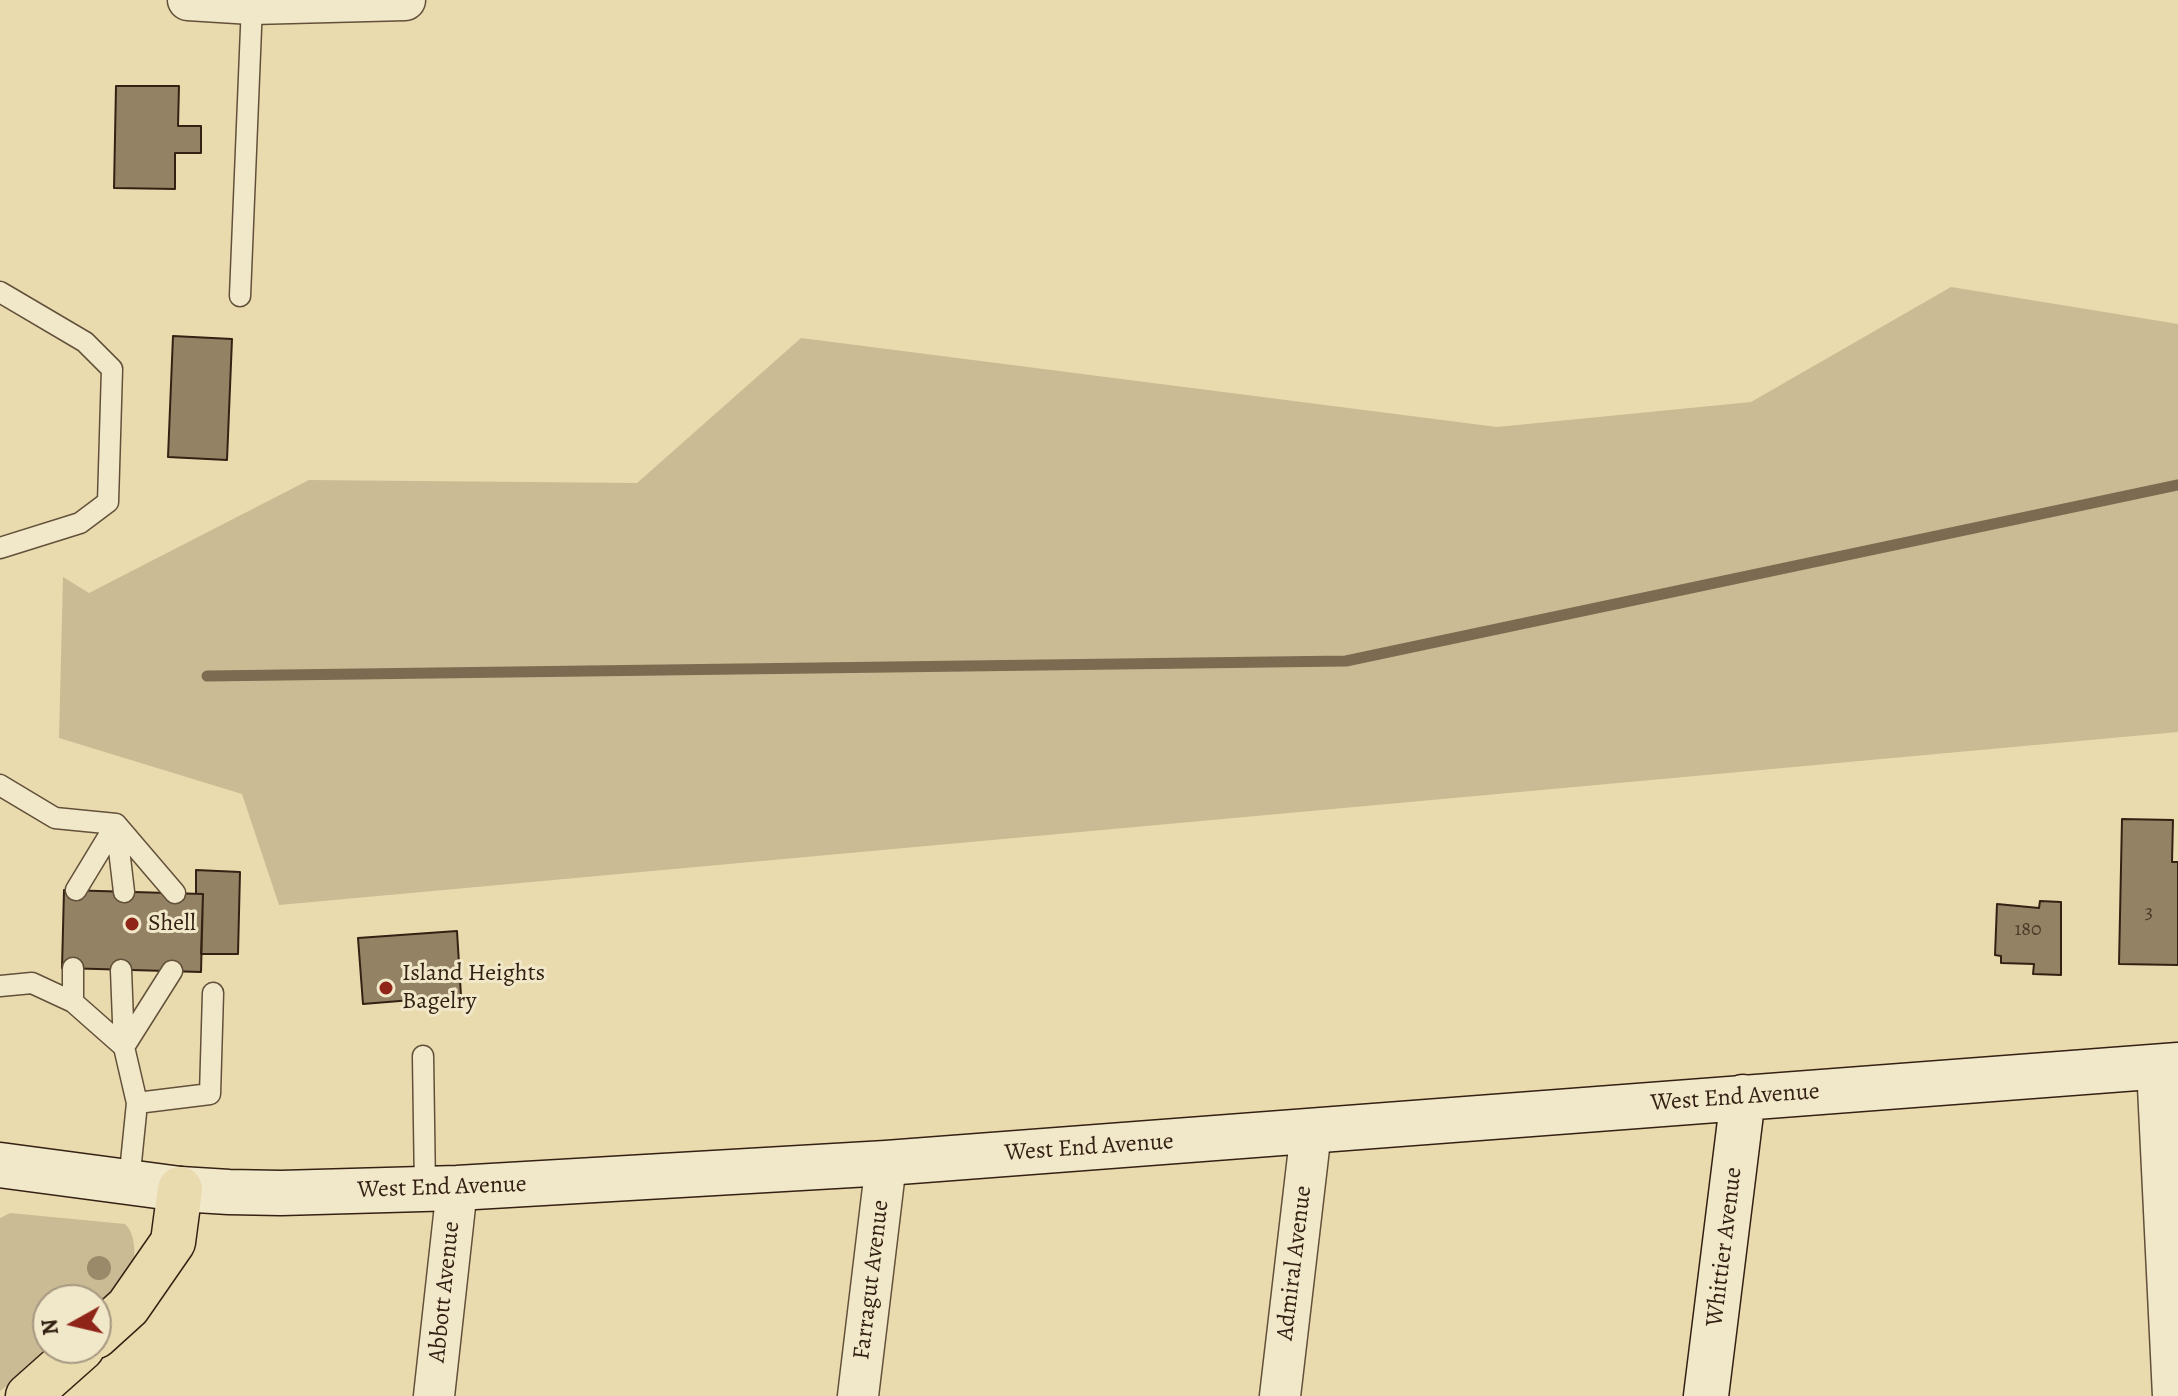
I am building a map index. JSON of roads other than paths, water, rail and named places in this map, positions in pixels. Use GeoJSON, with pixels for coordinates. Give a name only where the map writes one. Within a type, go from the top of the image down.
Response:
{"type":"FeatureCollection","features":[{"type":"Feature","properties":{"kind":"highway"},"geometry":{"type":"LineString","coordinates":[[112,1322],[128,1307],[173,1242],[180,1189]]}},
{"type":"Feature","properties":{"kind":"highway"},"geometry":{"type":"LineString","coordinates":[[28,1396],[64,1364]]}},
{"type":"Feature","properties":{"kind":"street"},"geometry":{"type":"LineString","coordinates":[[188,0],[252,4],[405,0]]}},
{"type":"Feature","properties":{"kind":"street"},"geometry":{"type":"LineString","coordinates":[[2168,1065],[2173,1396]]}},
{"type":"Feature","properties":{"kind":"street","name":"West End Avenue"},"geometry":{"type":"LineString","coordinates":[[0,1165],[180,1189],[281,1193],[441,1189],[886,1163],[2168,1065]]}},
{"type":"Feature","properties":{"kind":"street","name":"Whittier Avenue"},"geometry":{"type":"LineString","coordinates":[[1706,1396],[1743,1097]]}},
{"type":"Feature","properties":{"kind":"street","name":"Admiral Avenue"},"geometry":{"type":"LineString","coordinates":[[1280,1396],[1311,1131]]}},
{"type":"Feature","properties":{"kind":"street","name":"Farragut Avenue"},"geometry":{"type":"LineString","coordinates":[[858,1396],[886,1163]]}},
{"type":"Feature","properties":{"kind":"street","name":"Abbott Avenue"},"geometry":{"type":"LineString","coordinates":[[434,1396],[441,1189]]}},
{"type":"Feature","properties":{"kind":"lane"},"geometry":{"type":"LineString","coordinates":[[240,296],[252,4]]}},
{"type":"Feature","properties":{"kind":"lane"},"geometry":{"type":"LineString","coordinates":[[0,292],[85,342],[112,369],[108,502],[80,523],[0,548]]}},
{"type":"Feature","properties":{"kind":"lane"},"geometry":{"type":"LineString","coordinates":[[0,785],[55,818],[116,824],[175,893]]}},
{"type":"Feature","properties":{"kind":"lane"},"geometry":{"type":"LineString","coordinates":[[76,890],[116,824]]}},
{"type":"Feature","properties":{"kind":"lane"},"geometry":{"type":"LineString","coordinates":[[116,824],[124,892]]}},
{"type":"Feature","properties":{"kind":"lane"},"geometry":{"type":"LineString","coordinates":[[73,968],[73,1002]]}},
{"type":"Feature","properties":{"kind":"lane"},"geometry":{"type":"LineString","coordinates":[[121,970],[124,1047],[137,1103],[129,1182]]}},
{"type":"Feature","properties":{"kind":"lane"},"geometry":{"type":"LineString","coordinates":[[124,1047],[172,971]]}},
{"type":"Feature","properties":{"kind":"lane"},"geometry":{"type":"LineString","coordinates":[[0,986],[32,983],[73,1002],[124,1047]]}},
{"type":"Feature","properties":{"kind":"lane"},"geometry":{"type":"LineString","coordinates":[[137,1103],[210,1094],[213,993]]}},
{"type":"Feature","properties":{"kind":"lane"},"geometry":{"type":"LineString","coordinates":[[423,1056],[441,1189]]}},
{"type":"Feature","properties":{"kind":"waterway"},"geometry":{"type":"LineString","coordinates":[[207,676],[1346,661],[2178,485]]}},
{"type":"Feature","properties":{"kind":"place","name":"Shell"},"geometry":{"type":"Point","coordinates":[132,924]}},
{"type":"Feature","properties":{"kind":"place","name":"Island Heights Bagelry"},"geometry":{"type":"Point","coordinates":[386,988]}}]}
